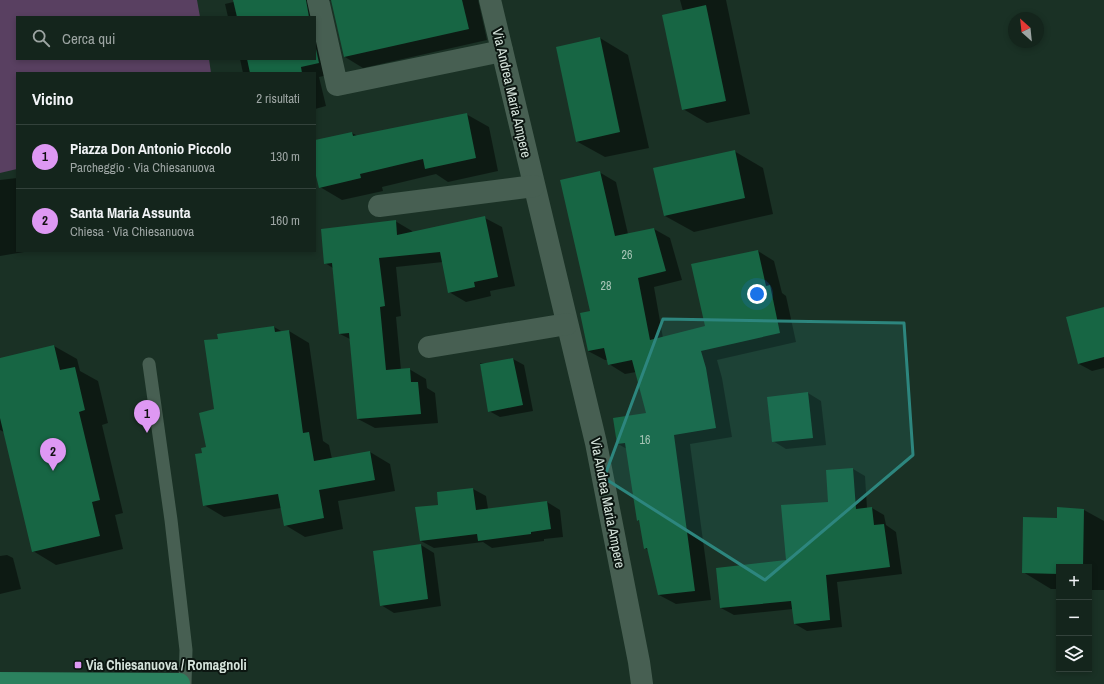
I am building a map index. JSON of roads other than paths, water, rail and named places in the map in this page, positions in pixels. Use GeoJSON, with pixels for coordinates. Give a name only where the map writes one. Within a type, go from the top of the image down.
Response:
{"type":"FeatureCollection","features":[{"type":"Feature","properties":{"kind":"main road"},"geometry":{"type":"LineString","coordinates":[[0,683],[179,684]]}},
{"type":"Feature","properties":{"kind":"street"},"geometry":{"type":"LineString","coordinates":[[318,0],[337,85],[502,51]]}},
{"type":"Feature","properties":{"kind":"street","name":"Via Andrea Maria Ampere"},"geometry":{"type":"LineString","coordinates":[[490,0],[596,443],[642,684]]}},
{"type":"Feature","properties":{"kind":"street"},"geometry":{"type":"LineString","coordinates":[[379,206],[534,186]]}},
{"type":"Feature","properties":{"kind":"street"},"geometry":{"type":"LineString","coordinates":[[429,347],[567,324]]}},
{"type":"Feature","properties":{"kind":"lane"},"geometry":{"type":"LineString","coordinates":[[149,364],[171,520],[186,650],[186,684]]}},
{"type":"Feature","properties":{"kind":"place","name":"Piazza Don Antonio Piccolo"},"geometry":{"type":"Point","coordinates":[147,433]}},
{"type":"Feature","properties":{"kind":"place","name":"Santa Maria Assunta"},"geometry":{"type":"Point","coordinates":[53,471]}},
{"type":"Feature","properties":{"kind":"place","name":"Via Chiesanuova / Romagnoli"},"geometry":{"type":"Point","coordinates":[78,665]}}]}
